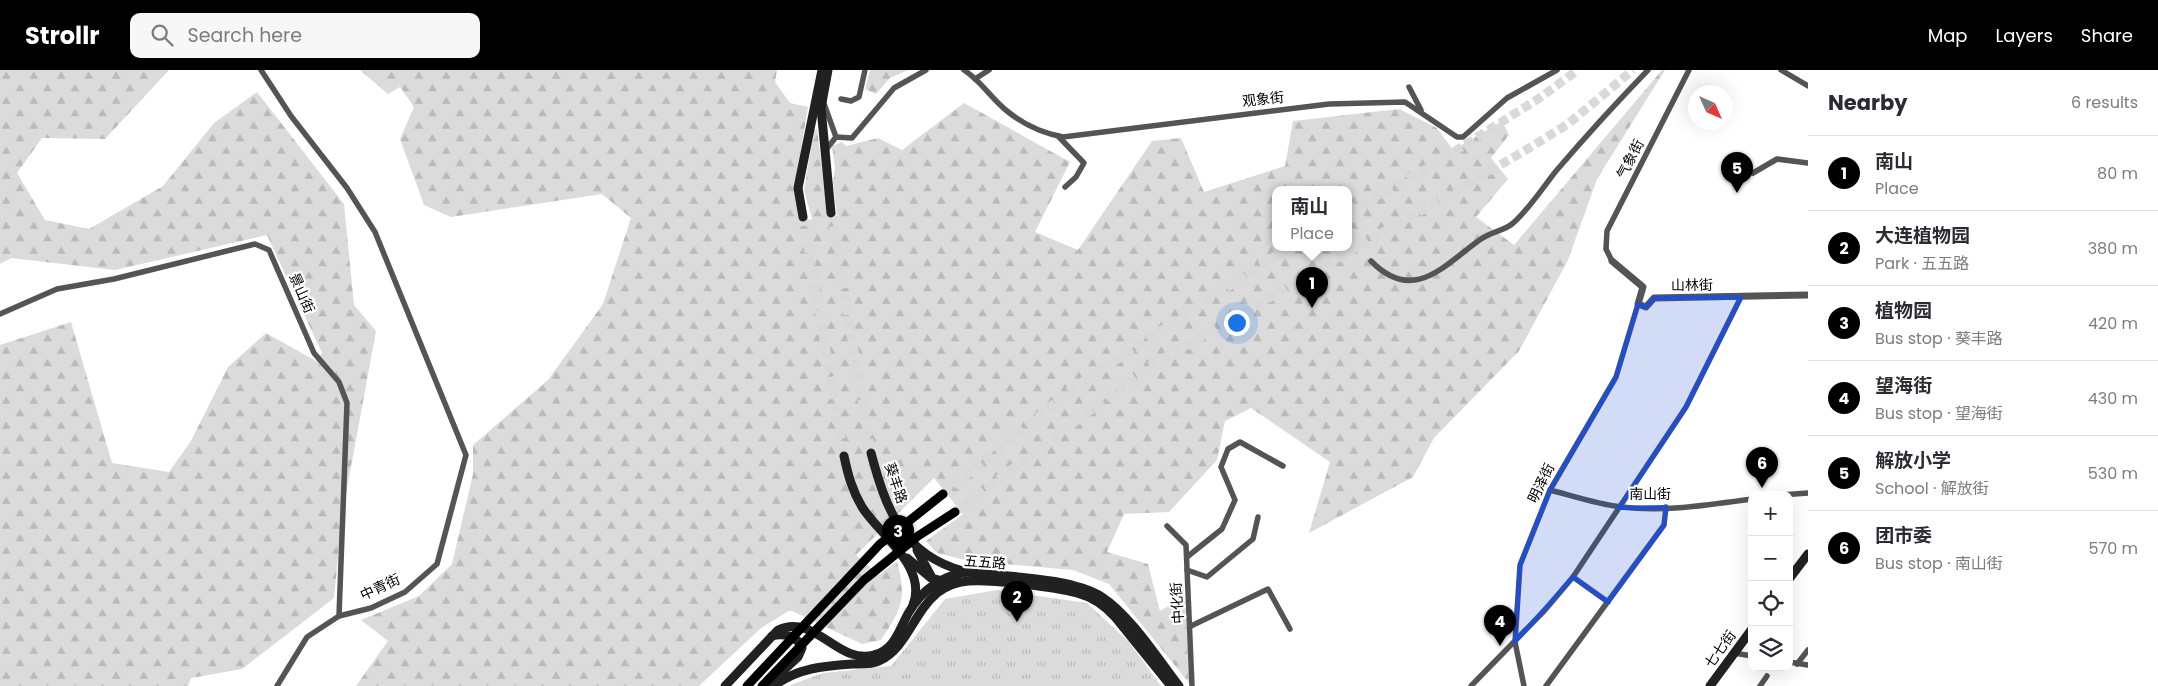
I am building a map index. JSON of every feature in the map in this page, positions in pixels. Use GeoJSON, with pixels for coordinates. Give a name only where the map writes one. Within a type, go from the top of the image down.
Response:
{"type":"FeatureCollection","features":[{"type":"Feature","properties":{"kind":"main road"},"geometry":{"type":"LineString","coordinates":[[803,217],[798,188],[822,70]]}},
{"type":"Feature","properties":{"kind":"main road"},"geometry":{"type":"LineString","coordinates":[[828,70],[821,108],[831,213]]}},
{"type":"Feature","properties":{"kind":"main road","name":"葵丰路"},"geometry":{"type":"LineString","coordinates":[[871,453],[889,510],[916,548],[939,562],[967,572]]}},
{"type":"Feature","properties":{"kind":"main road"},"geometry":{"type":"LineString","coordinates":[[725,686],[772,636],[785,627],[800,626],[853,654],[872,656],[884,652],[890,646],[910,610],[915,597],[912,576],[905,556],[863,508],[851,485],[844,456]]}},
{"type":"Feature","properties":{"kind":"main road"},"geometry":{"type":"LineString","coordinates":[[747,686],[880,544],[943,494]]}},
{"type":"Feature","properties":{"kind":"main road"},"geometry":{"type":"LineString","coordinates":[[762,686],[864,580],[911,541],[954,512]]}},
{"type":"Feature","properties":{"kind":"main road"},"geometry":{"type":"LineString","coordinates":[[916,548],[918,562]]}},
{"type":"Feature","properties":{"kind":"main road"},"geometry":{"type":"LineString","coordinates":[[1793,574],[1808,554]]}},
{"type":"Feature","properties":{"kind":"main road"},"geometry":{"type":"LineString","coordinates":[[905,556],[918,562],[935,579],[958,583]]}},
{"type":"Feature","properties":{"kind":"main road","name":"五五路"},"geometry":{"type":"LineString","coordinates":[[935,579],[967,572],[1056,582],[1074,585],[1092,592],[1118,610],[1179,686]]}},
{"type":"Feature","properties":{"kind":"main road"},"geometry":{"type":"LineString","coordinates":[[910,610],[930,588],[935,579]]}},
{"type":"Feature","properties":{"kind":"main road","name":"五五路"},"geometry":{"type":"LineString","coordinates":[[774,686],[787,677],[814,667],[877,662],[900,646],[916,616],[937,593],[958,583],[978,581],[1065,590],[1091,598],[1105,607],[1115,617],[1170,686]]}},
{"type":"Feature","properties":{"kind":"main road"},"geometry":{"type":"LineString","coordinates":[[927,603],[930,588]]}},
{"type":"Feature","properties":{"kind":"main road"},"geometry":{"type":"LineString","coordinates":[[768,686],[798,657],[802,648],[797,640],[792,637],[778,634],[772,636]]}},
{"type":"Feature","properties":{"kind":"main road","name":"七七街"},"geometry":{"type":"LineString","coordinates":[[1710,686],[1748,634]]}},
{"type":"Feature","properties":{"kind":"street","name":"中青街"},"geometry":{"type":"LineString","coordinates":[[262,70],[290,116],[347,188],[375,232],[466,455],[455,505],[437,564],[405,592],[371,608],[339,616],[307,637],[278,686]]}},
{"type":"Feature","properties":{"kind":"street"},"geometry":{"type":"LineString","coordinates":[[841,99],[851,101],[859,96],[865,70]]}},
{"type":"Feature","properties":{"kind":"street"},"geometry":{"type":"LineString","coordinates":[[836,137],[852,138],[894,88],[926,70]]}},
{"type":"Feature","properties":{"kind":"street","name":"观象街"},"geometry":{"type":"LineString","coordinates":[[964,70],[1006,111],[1034,129],[1063,137],[1329,104],[1405,102],[1457,137],[1463,137],[1507,98],[1557,70]]}},
{"type":"Feature","properties":{"kind":"street"},"geometry":{"type":"LineString","coordinates":[[975,79],[990,70]]}},
{"type":"Feature","properties":{"kind":"street"},"geometry":{"type":"LineString","coordinates":[[1371,261],[1383,273],[1400,280],[1419,279],[1440,272],[1483,238],[1512,224],[1604,115],[1648,70]]}},
{"type":"Feature","properties":{"kind":"street","name":"气象街"},"geometry":{"type":"LineString","coordinates":[[1612,261],[1606,249],[1607,231],[1689,70]]}},
{"type":"Feature","properties":{"kind":"street"},"geometry":{"type":"LineString","coordinates":[[1781,70],[1808,86]]}},
{"type":"Feature","properties":{"kind":"street"},"geometry":{"type":"LineString","coordinates":[[1409,87],[1422,112]]}},
{"type":"Feature","properties":{"kind":"street"},"geometry":{"type":"LineString","coordinates":[[822,97],[836,137]]}},
{"type":"Feature","properties":{"kind":"street"},"geometry":{"type":"LineString","coordinates":[[1058,136],[1084,163],[1076,177],[1064,187]]}},
{"type":"Feature","properties":{"kind":"street"},"geometry":{"type":"LineString","coordinates":[[825,150],[836,137]]}},
{"type":"Feature","properties":{"kind":"street"},"geometry":{"type":"LineString","coordinates":[[1752,173],[1777,159],[1808,163]]}},
{"type":"Feature","properties":{"kind":"street","name":"景山街"},"geometry":{"type":"LineString","coordinates":[[0,314],[57,289],[114,279],[255,244],[269,250],[314,353],[339,382],[347,402],[339,616]]}},
{"type":"Feature","properties":{"kind":"street"},"geometry":{"type":"LineString","coordinates":[[1612,261],[1643,287],[1638,304]]}},
{"type":"Feature","properties":{"kind":"street","name":"山林街"},"geometry":{"type":"LineString","coordinates":[[1638,304],[1646,307],[1654,298],[1808,294]]}},
{"type":"Feature","properties":{"kind":"street"},"geometry":{"type":"LineString","coordinates":[[1471,686],[1515,642],[1573,577],[1686,407],[1740,297]]}},
{"type":"Feature","properties":{"kind":"street","name":"明泽街"},"geometry":{"type":"LineString","coordinates":[[1524,686],[1515,642],[1520,565],[1550,490],[1616,377],[1638,304]]}},
{"type":"Feature","properties":{"kind":"street"},"geometry":{"type":"LineString","coordinates":[[1187,557],[1222,529],[1235,500],[1221,467],[1228,449],[1240,442],[1283,466]]}},
{"type":"Feature","properties":{"kind":"street","name":"南山街"},"geometry":{"type":"LineString","coordinates":[[1550,490],[1619,507],[1705,506],[1748,500]]}},
{"type":"Feature","properties":{"kind":"street"},"geometry":{"type":"LineString","coordinates":[[1793,494],[1808,492]]}},
{"type":"Feature","properties":{"kind":"street"},"geometry":{"type":"LineString","coordinates":[[1546,686],[1664,525],[1666,507]]}},
{"type":"Feature","properties":{"kind":"street"},"geometry":{"type":"LineString","coordinates":[[1187,570],[1207,578],[1254,539],[1258,517]]}},
{"type":"Feature","properties":{"kind":"street","name":"中化街"},"geometry":{"type":"LineString","coordinates":[[1168,526],[1186,545],[1191,626],[1192,686]]}},
{"type":"Feature","properties":{"kind":"street"},"geometry":{"type":"LineString","coordinates":[[1573,577],[1608,602]]}},
{"type":"Feature","properties":{"kind":"street"},"geometry":{"type":"LineString","coordinates":[[1191,626],[1268,589],[1290,629]]}},
{"type":"Feature","properties":{"kind":"street"},"geometry":{"type":"LineString","coordinates":[[1797,664],[1808,650]]}},
{"type":"Feature","properties":{"kind":"street"},"geometry":{"type":"LineString","coordinates":[[1734,653],[1748,655]]}},
{"type":"Feature","properties":{"kind":"street"},"geometry":{"type":"LineString","coordinates":[[1793,663],[1808,665]]}},
{"type":"Feature","properties":{"kind":"street"},"geometry":{"type":"LineString","coordinates":[[1760,686],[1767,676]]}},
{"type":"Feature","properties":{"kind":"highlighted area"},"geometry":{"type":"Polygon","coordinates":[[[1741,297],[1686,407],[1619,508],[1666,507],[1664,525],[1608,602],[1573,577],[1515,642],[1520,565],[1550,490],[1616,377],[1638,304],[1646,307],[1654,298],[1741,297]]]}},
{"type":"Feature","properties":{"kind":"green space"},"geometry":{"type":"Polygon","coordinates":[[[0,70],[169,70],[105,139],[42,138],[17,173],[45,220],[89,229],[163,186],[214,123],[257,92],[344,204],[354,305],[376,331],[342,516],[334,598],[242,669],[191,678],[188,686],[0,686],[0,345],[71,322],[112,463],[169,472],[191,441],[228,367],[266,333],[316,361],[322,353],[267,235],[115,270],[11,258],[0,264],[0,70]]]}},
{"type":"Feature","properties":{"kind":"green space"},"geometry":{"type":"Polygon","coordinates":[[[360,70],[777,70],[775,82],[790,103],[808,107],[795,186],[801,221],[812,219],[804,190],[814,130],[817,129],[828,216],[837,216],[833,182],[835,168],[832,146],[842,142],[846,146],[878,138],[902,150],[964,103],[1070,162],[1035,232],[1078,250],[1152,141],[1181,138],[1204,192],[1285,166],[1293,121],[1399,109],[1437,128],[1453,150],[1502,121],[1509,135],[1491,158],[1508,179],[1476,217],[1514,245],[1662,70],[1665,70],[1597,179],[1568,260],[1519,351],[1434,438],[1413,477],[1309,533],[1330,462],[1251,408],[1225,421],[1217,460],[1169,512],[1124,514],[1107,552],[1148,564],[1160,611],[1185,596],[1189,683],[1109,584],[1073,570],[969,561],[937,553],[926,541],[963,514],[934,478],[856,555],[879,575],[897,561],[902,585],[901,603],[894,620],[881,640],[862,644],[790,610],[761,628],[699,686],[356,686],[388,641],[361,620],[419,596],[452,564],[473,474],[473,445],[548,380],[603,304],[631,218],[602,194],[451,217],[424,205],[400,139],[414,107],[400,87],[388,94],[360,70]]]}},
{"type":"Feature","properties":{"kind":"green space"},"geometry":{"type":"Polygon","coordinates":[[[870,70],[908,70],[890,78],[876,94],[865,89],[870,70]]]}},
{"type":"Feature","properties":{"kind":"green space"},"geometry":{"type":"Polygon","coordinates":[[[997,590],[1087,603],[1129,642],[1161,686],[788,686],[823,673],[891,666],[945,599],[997,590]]]}},
{"type":"Feature","properties":{"kind":"tunnel"},"geometry":{"type":"LineString","coordinates":[[1352,209],[1428,168],[1538,99],[1578,70]]}},
{"type":"Feature","properties":{"kind":"tunnel"},"geometry":{"type":"LineString","coordinates":[[1352,250],[1568,124],[1633,70]]}},
{"type":"Feature","properties":{"kind":"tunnel"},"geometry":{"type":"LineString","coordinates":[[831,213],[871,453]]}},
{"type":"Feature","properties":{"kind":"tunnel"},"geometry":{"type":"LineString","coordinates":[[803,217],[844,456]]}},
{"type":"Feature","properties":{"kind":"tunnel"},"geometry":{"type":"LineString","coordinates":[[943,494],[1076,386],[1283,251]]}},
{"type":"Feature","properties":{"kind":"tunnel"},"geometry":{"type":"LineString","coordinates":[[955,512],[1145,369],[1350,251]]}},
{"type":"Feature","properties":{"kind":"place","name":"解放小学"},"geometry":{"type":"Point","coordinates":[1737,193]}},
{"type":"Feature","properties":{"kind":"place","name":"南山"},"geometry":{"type":"Point","coordinates":[1312,308]}},
{"type":"Feature","properties":{"kind":"place","name":"团市委"},"geometry":{"type":"Point","coordinates":[1762,488]}},
{"type":"Feature","properties":{"kind":"place","name":"植物园"},"geometry":{"type":"Point","coordinates":[898,556]}},
{"type":"Feature","properties":{"kind":"place","name":"大连植物园"},"geometry":{"type":"Point","coordinates":[1017,622]}},
{"type":"Feature","properties":{"kind":"place","name":"望海街"},"geometry":{"type":"Point","coordinates":[1500,646]}}]}
